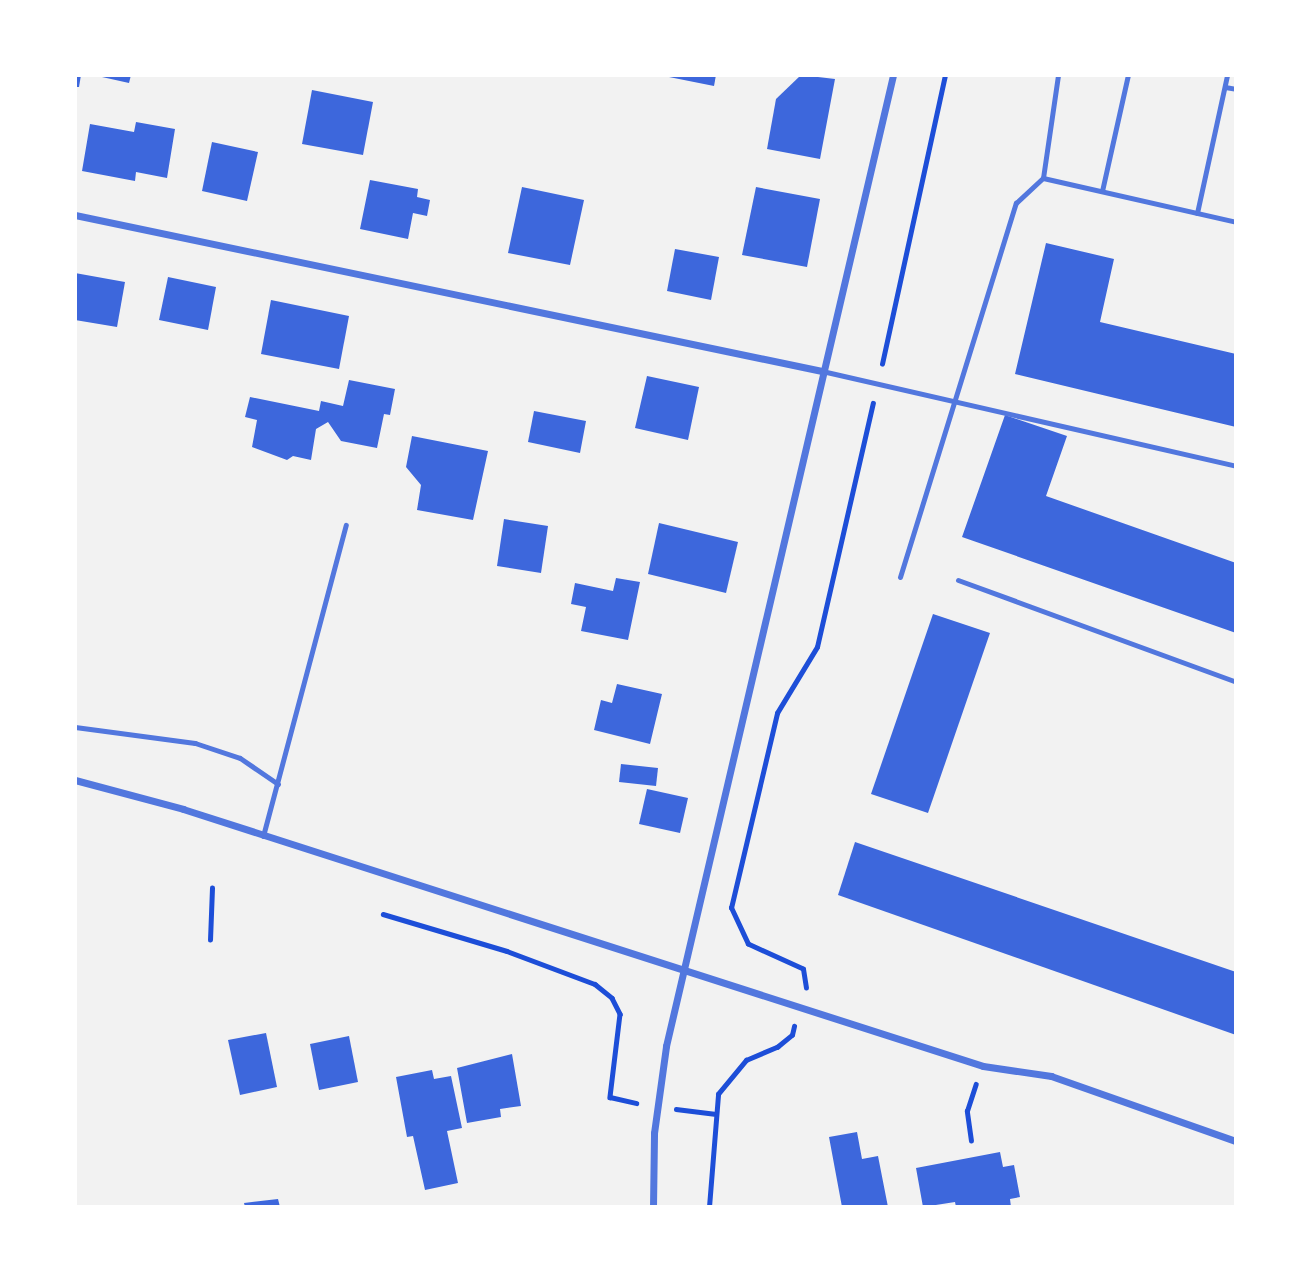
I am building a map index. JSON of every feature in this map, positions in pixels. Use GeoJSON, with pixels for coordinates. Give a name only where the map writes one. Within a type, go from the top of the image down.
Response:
{"type":"FeatureCollection","features":[{"type":"Feature","properties":{"kind":"street"},"geometry":{"type":"LineString","coordinates":[[653,1207],[659,1091],[684,967],[892,75]]}},
{"type":"Feature","properties":{"kind":"street"},"geometry":{"type":"LineString","coordinates":[[75,215],[822,371]]}},
{"type":"Feature","properties":{"kind":"street"},"geometry":{"type":"LineString","coordinates":[[75,780],[684,967],[983,1066],[1051,1076],[1236,1141]]}},
{"type":"Feature","properties":{"kind":"lane"},"geometry":{"type":"LineString","coordinates":[[900,577],[1016,203],[1043,178],[1058,75]]}},
{"type":"Feature","properties":{"kind":"lane"},"geometry":{"type":"LineString","coordinates":[[1102,191],[1128,75]]}},
{"type":"Feature","properties":{"kind":"lane"},"geometry":{"type":"LineString","coordinates":[[1197,213],[1227,75]]}},
{"type":"Feature","properties":{"kind":"lane"},"geometry":{"type":"LineString","coordinates":[[1225,87],[1236,89]]}},
{"type":"Feature","properties":{"kind":"lane"},"geometry":{"type":"LineString","coordinates":[[1043,178],[1236,222]]}},
{"type":"Feature","properties":{"kind":"lane"},"geometry":{"type":"LineString","coordinates":[[822,371],[1236,466]]}},
{"type":"Feature","properties":{"kind":"lane"},"geometry":{"type":"LineString","coordinates":[[263,836],[346,525]]}},
{"type":"Feature","properties":{"kind":"lane"},"geometry":{"type":"LineString","coordinates":[[958,580],[1236,682]]}},
{"type":"Feature","properties":{"kind":"lane"},"geometry":{"type":"LineString","coordinates":[[75,727],[195,743],[240,758],[278,784]]}},
{"type":"Feature","properties":{"kind":"path"},"geometry":{"type":"LineString","coordinates":[[879,376],[945,75]]}},
{"type":"Feature","properties":{"kind":"path"},"geometry":{"type":"LineString","coordinates":[[806,987],[803,969],[748,944],[731,908],[777,713],[817,647],[876,390]]}},
{"type":"Feature","properties":{"kind":"path"},"geometry":{"type":"LineString","coordinates":[[211,940],[212,888]]}},
{"type":"Feature","properties":{"kind":"path"},"geometry":{"type":"LineString","coordinates":[[383,914],[508,951],[595,984],[612,998],[620,1014],[610,1097],[635,1103]]}},
{"type":"Feature","properties":{"kind":"path"},"geometry":{"type":"LineString","coordinates":[[709,1207],[718,1094],[746,1060],[792,1035],[794,1024]]}},
{"type":"Feature","properties":{"kind":"path"},"geometry":{"type":"LineString","coordinates":[[971,1141],[967,1111],[983,1066]]}},
{"type":"Feature","properties":{"kind":"building"},"geometry":{"type":"Polygon","coordinates":[[[75,75],[81,75],[79,87],[75,87],[75,75]]]}},
{"type":"Feature","properties":{"kind":"building"},"geometry":{"type":"Polygon","coordinates":[[[93,75],[131,75],[129,83],[93,75]]]}},
{"type":"Feature","properties":{"kind":"building"},"geometry":{"type":"Polygon","coordinates":[[[659,75],[716,75],[714,86],[659,75]]]}},
{"type":"Feature","properties":{"kind":"building"},"geometry":{"type":"Polygon","coordinates":[[[801,75],[835,79],[820,159],[767,149],[776,99],[801,75]]]}},
{"type":"Feature","properties":{"kind":"building"},"geometry":{"type":"Polygon","coordinates":[[[312,90],[373,102],[363,155],[302,144],[312,90]]]}},
{"type":"Feature","properties":{"kind":"building"},"geometry":{"type":"Polygon","coordinates":[[[136,122],[175,129],[167,178],[136,172],[135,181],[82,171],[90,124],[134,132],[136,122]]]}},
{"type":"Feature","properties":{"kind":"building"},"geometry":{"type":"Polygon","coordinates":[[[212,142],[258,152],[247,201],[202,191],[212,142]]]}},
{"type":"Feature","properties":{"kind":"building"},"geometry":{"type":"Polygon","coordinates":[[[370,180],[418,189],[417,197],[430,200],[427,216],[413,213],[408,239],[360,229],[370,180]]]}},
{"type":"Feature","properties":{"kind":"building"},"geometry":{"type":"Polygon","coordinates":[[[522,187],[584,200],[570,265],[508,253],[522,187]]]}},
{"type":"Feature","properties":{"kind":"building"},"geometry":{"type":"Polygon","coordinates":[[[756,187],[820,199],[807,267],[742,255],[756,187]]]}},
{"type":"Feature","properties":{"kind":"building"},"geometry":{"type":"Polygon","coordinates":[[[1046,243],[1114,259],[1100,322],[1236,354],[1236,427],[1015,374],[1046,243]]]}},
{"type":"Feature","properties":{"kind":"building"},"geometry":{"type":"Polygon","coordinates":[[[675,249],[719,257],[711,300],[667,291],[675,249]]]}},
{"type":"Feature","properties":{"kind":"building"},"geometry":{"type":"Polygon","coordinates":[[[75,273],[125,282],[117,327],[75,320],[75,273]]]}},
{"type":"Feature","properties":{"kind":"building"},"geometry":{"type":"Polygon","coordinates":[[[168,277],[216,287],[208,330],[159,320],[168,277]]]}},
{"type":"Feature","properties":{"kind":"building"},"geometry":{"type":"Polygon","coordinates":[[[271,300],[349,316],[339,369],[261,354],[271,300]]]}},
{"type":"Feature","properties":{"kind":"building"},"geometry":{"type":"Polygon","coordinates":[[[647,376],[699,387],[688,440],[635,428],[647,376]]]}},
{"type":"Feature","properties":{"kind":"building"},"geometry":{"type":"Polygon","coordinates":[[[349,380],[395,389],[390,415],[384,414],[377,448],[341,441],[328,422],[316,429],[311,460],[293,456],[287,460],[252,447],[257,420],[245,417],[250,397],[319,411],[321,401],[343,406],[349,380]]]}},
{"type":"Feature","properties":{"kind":"building"},"geometry":{"type":"Polygon","coordinates":[[[534,411],[586,421],[580,453],[528,442],[534,411]]]}},
{"type":"Feature","properties":{"kind":"building"},"geometry":{"type":"Polygon","coordinates":[[[1005,415],[1067,436],[1046,496],[1236,563],[1236,633],[962,537],[1005,415]]]}},
{"type":"Feature","properties":{"kind":"building"},"geometry":{"type":"Polygon","coordinates":[[[412,436],[488,451],[473,520],[417,510],[421,485],[406,467],[412,436]]]}},
{"type":"Feature","properties":{"kind":"building"},"geometry":{"type":"Polygon","coordinates":[[[504,519],[548,526],[541,573],[497,566],[504,519]]]}},
{"type":"Feature","properties":{"kind":"building"},"geometry":{"type":"Polygon","coordinates":[[[659,523],[738,542],[726,593],[648,574],[659,523]]]}},
{"type":"Feature","properties":{"kind":"building"},"geometry":{"type":"Polygon","coordinates":[[[616,578],[640,582],[628,640],[581,631],[586,607],[571,604],[575,583],[613,591],[616,578]]]}},
{"type":"Feature","properties":{"kind":"building"},"geometry":{"type":"Polygon","coordinates":[[[933,614],[990,633],[928,813],[871,794],[933,614]]]}},
{"type":"Feature","properties":{"kind":"building"},"geometry":{"type":"Polygon","coordinates":[[[617,684],[662,694],[650,744],[594,730],[601,700],[612,703],[617,684]]]}},
{"type":"Feature","properties":{"kind":"building"},"geometry":{"type":"Polygon","coordinates":[[[621,764],[658,768],[656,786],[619,782],[621,764]]]}},
{"type":"Feature","properties":{"kind":"building"},"geometry":{"type":"Polygon","coordinates":[[[647,789],[688,798],[680,833],[639,824],[647,789]]]}},
{"type":"Feature","properties":{"kind":"building"},"geometry":{"type":"Polygon","coordinates":[[[855,842],[1236,972],[1236,1035],[838,895],[855,842]]]}},
{"type":"Feature","properties":{"kind":"building"},"geometry":{"type":"Polygon","coordinates":[[[266,1033],[277,1087],[240,1095],[228,1040],[266,1033]]]}},
{"type":"Feature","properties":{"kind":"building"},"geometry":{"type":"Polygon","coordinates":[[[349,1036],[358,1082],[319,1090],[310,1044],[349,1036]]]}},
{"type":"Feature","properties":{"kind":"building"},"geometry":{"type":"Polygon","coordinates":[[[512,1054],[521,1106],[500,1109],[501,1117],[467,1123],[457,1068],[512,1054]]]}},
{"type":"Feature","properties":{"kind":"building"},"geometry":{"type":"Polygon","coordinates":[[[432,1070],[434,1079],[451,1076],[462,1128],[447,1131],[458,1183],[425,1190],[413,1136],[407,1137],[396,1077],[432,1070]]]}},
{"type":"Feature","properties":{"kind":"building"},"geometry":{"type":"Polygon","coordinates":[[[857,1132],[862,1159],[878,1156],[888,1207],[842,1207],[829,1137],[857,1132]]]}},
{"type":"Feature","properties":{"kind":"building"},"geometry":{"type":"Polygon","coordinates":[[[1000,1152],[1003,1167],[1014,1165],[1020,1197],[1010,1199],[1011,1207],[956,1207],[955,1202],[923,1207],[916,1168],[1000,1152]]]}},
{"type":"Feature","properties":{"kind":"building"},"geometry":{"type":"Polygon","coordinates":[[[278,1199],[280,1207],[245,1207],[244,1203],[278,1199]]]}}]}
